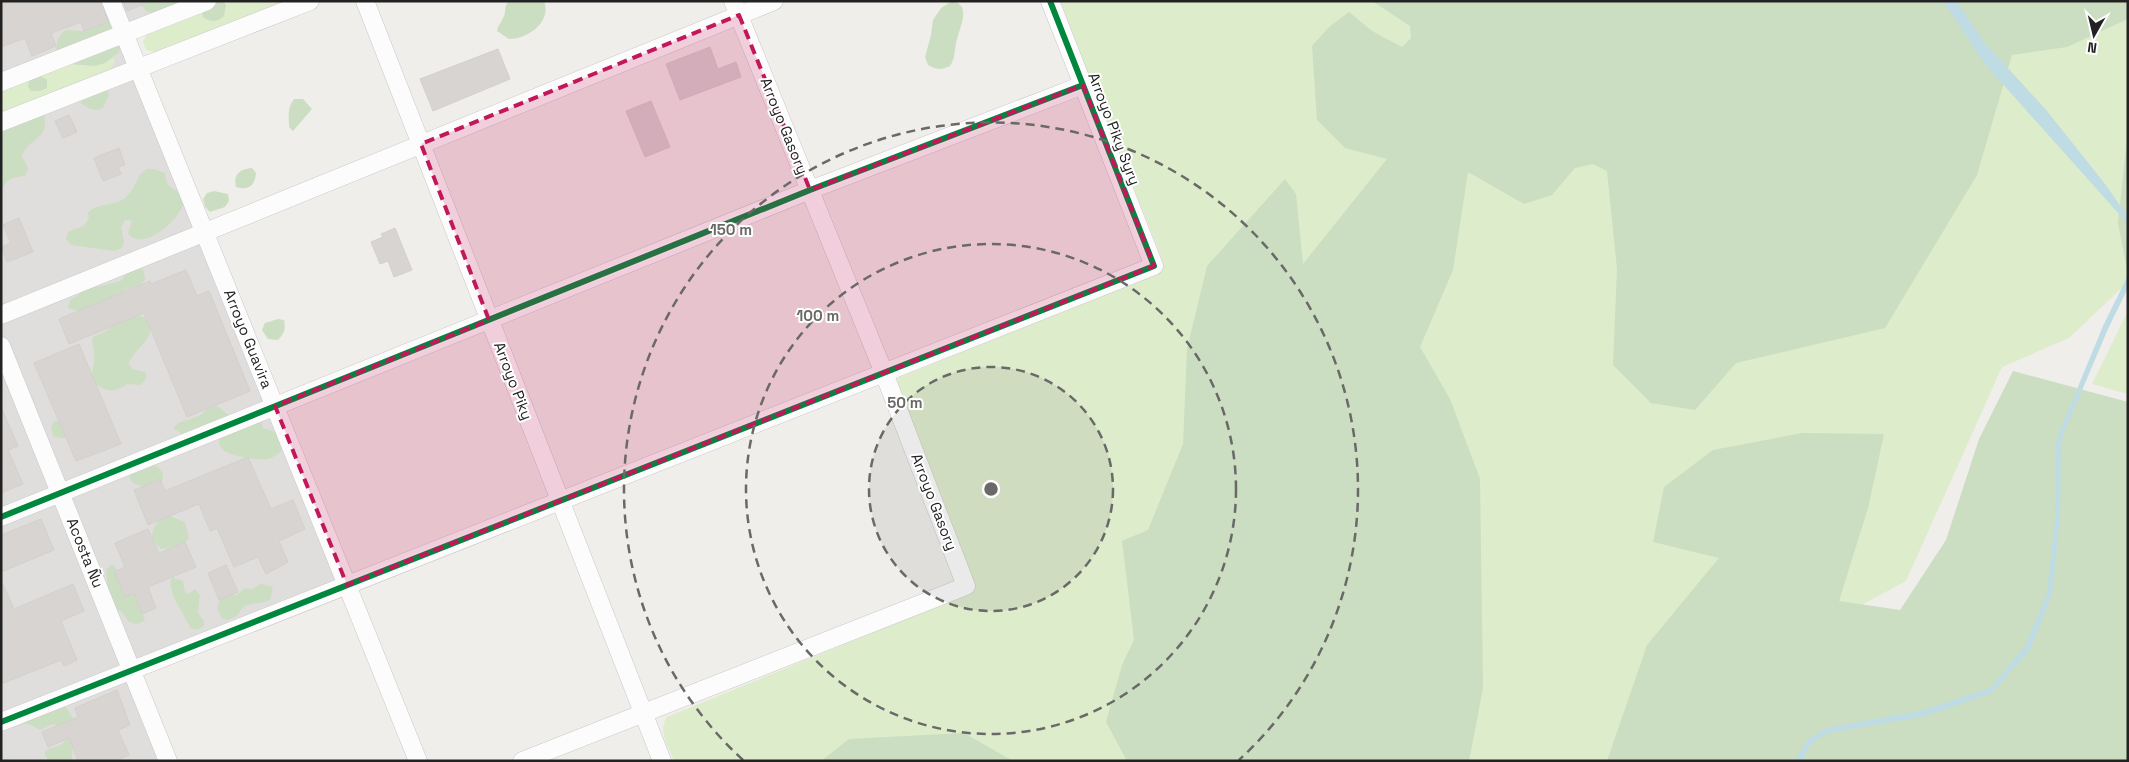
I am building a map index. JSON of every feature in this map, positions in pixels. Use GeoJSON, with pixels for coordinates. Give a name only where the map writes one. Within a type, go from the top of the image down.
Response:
{"type":"FeatureCollection","features":[{"type":"Feature","properties":{"kind":"street","name":"Arroyo Guavira"},"geometry":{"type":"LineString","coordinates":[[111,1],[418,761]]}},
{"type":"Feature","properties":{"kind":"street"},"geometry":{"type":"LineString","coordinates":[[1,82],[207,1]]}},
{"type":"Feature","properties":{"kind":"street"},"geometry":{"type":"LineString","coordinates":[[1,122],[310,1]]}},
{"type":"Feature","properties":{"kind":"street","name":"Arroyo Piky"},"geometry":{"type":"LineString","coordinates":[[365,1],[662,761]]}},
{"type":"Feature","properties":{"kind":"street"},"geometry":{"type":"LineString","coordinates":[[1,315],[421,144],[736,8],[774,1]]}},
{"type":"Feature","properties":{"kind":"street","name":"Arroyo Piky Syry"},"geometry":{"type":"LineString","coordinates":[[884,373],[1154,266],[1050,1]]}},
{"type":"Feature","properties":{"kind":"street","name":"Arroyo Gasory"},"geometry":{"type":"LineString","coordinates":[[643,713],[966,586],[884,373],[736,8]]}},
{"type":"Feature","properties":{"kind":"street"},"geometry":{"type":"LineString","coordinates":[[1,518],[810,190],[1083,85]]}},
{"type":"Feature","properties":{"kind":"street","name":"Acosta Ñu"},"geometry":{"type":"LineString","coordinates":[[1,346],[168,761]]}},
{"type":"Feature","properties":{"kind":"street"},"geometry":{"type":"LineString","coordinates":[[1,722],[884,373]]}},
{"type":"Feature","properties":{"kind":"street"},"geometry":{"type":"LineString","coordinates":[[522,761],[643,713]]}},
{"type":"Feature","properties":{"kind":"highlighted area"},"geometry":{"type":"Polygon","coordinates":[[[739,15],[810,190],[1083,85],[1154,266],[347,585],[275,406],[489,320],[421,144],[739,15]]]}},
{"type":"Feature","properties":{"kind":"shaded area"},"geometry":{"type":"Polygon","coordinates":[[[1,1],[224,1],[131,38],[338,587],[140,668],[177,761],[1,761],[1,1]]]}},
{"type":"Feature","properties":{"kind":"green space"},"geometry":{"type":"Polygon","coordinates":[[[89,1],[117,1],[122,45],[118,53],[105,63],[95,66],[69,64],[57,55],[57,41],[66,30],[81,31],[92,29],[94,26],[89,1]]]}},
{"type":"Feature","properties":{"kind":"green space"},"geometry":{"type":"Polygon","coordinates":[[[121,1],[177,1],[176,5],[154,14],[146,11],[142,6],[131,5],[121,1]]]}},
{"type":"Feature","properties":{"kind":"green space"},"geometry":{"type":"Polygon","coordinates":[[[211,1],[224,1],[226,5],[224,16],[217,21],[211,21],[203,17],[202,12],[211,1]]]}},
{"type":"Feature","properties":{"kind":"green space"},"geometry":{"type":"Polygon","coordinates":[[[233,1],[288,1],[156,52],[146,50],[143,42],[147,34],[233,1]]]}},
{"type":"Feature","properties":{"kind":"green space"},"geometry":{"type":"Polygon","coordinates":[[[509,1],[544,1],[545,16],[531,33],[509,39],[497,31],[509,1]]]}},
{"type":"Feature","properties":{"kind":"green space"},"geometry":{"type":"Polygon","coordinates":[[[952,1],[962,7],[962,22],[952,63],[950,66],[937,69],[928,65],[925,57],[933,20],[941,8],[952,1]]]}},
{"type":"Feature","properties":{"kind":"green space"},"geometry":{"type":"Polygon","coordinates":[[[1059,1],[2128,1],[2128,282],[2069,338],[2002,367],[1906,581],[1730,676],[1660,761],[674,761],[667,745],[663,728],[667,717],[965,595],[897,382],[898,378],[1158,273],[1162,264],[1161,256],[1059,1]]]}},
{"type":"Feature","properties":{"kind":"green space"},"geometry":{"type":"Polygon","coordinates":[[[1372,1],[2128,1],[2128,19],[2067,47],[2012,55],[1977,175],[1885,328],[1736,363],[1695,410],[1651,403],[1613,365],[1617,269],[1607,171],[1593,164],[1575,168],[1552,195],[1524,204],[1468,172],[1453,270],[1420,347],[1450,399],[1480,479],[1483,688],[1469,761],[1127,761],[1106,722],[1122,665],[1134,640],[1122,541],[1148,530],[1183,444],[1187,349],[1207,266],[1285,179],[1296,194],[1303,264],[1387,159],[1345,148],[1317,120],[1312,46],[1329,27],[1349,12],[1372,31],[1402,47],[1411,38],[1410,26],[1372,1]]]}},
{"type":"Feature","properties":{"kind":"green space"},"geometry":{"type":"Polygon","coordinates":[[[104,51],[112,55],[115,62],[110,70],[1,113],[1,91],[104,51]]]}},
{"type":"Feature","properties":{"kind":"green space"},"geometry":{"type":"Polygon","coordinates":[[[34,76],[41,76],[47,80],[47,88],[40,91],[31,91],[28,87],[29,80],[34,76]]]}},
{"type":"Feature","properties":{"kind":"green space"},"geometry":{"type":"Polygon","coordinates":[[[107,87],[109,95],[103,108],[91,109],[81,103],[82,96],[107,87]]]}},
{"type":"Feature","properties":{"kind":"green space"},"geometry":{"type":"Polygon","coordinates":[[[294,99],[303,99],[312,109],[293,131],[289,127],[289,109],[294,99]]]}},
{"type":"Feature","properties":{"kind":"green space"},"geometry":{"type":"Polygon","coordinates":[[[45,112],[43,132],[26,148],[22,156],[28,168],[26,175],[10,179],[1,191],[1,129],[45,112]]]}},
{"type":"Feature","properties":{"kind":"green space"},"geometry":{"type":"Polygon","coordinates":[[[2128,130],[2128,274],[2118,223],[2128,130]]]}},
{"type":"Feature","properties":{"kind":"green space"},"geometry":{"type":"Polygon","coordinates":[[[252,168],[256,173],[252,184],[247,188],[236,187],[235,182],[238,173],[252,168]]]}},
{"type":"Feature","properties":{"kind":"green space"},"geometry":{"type":"Polygon","coordinates":[[[147,169],[155,169],[165,173],[168,184],[183,194],[184,202],[181,209],[169,224],[152,237],[143,239],[135,238],[128,233],[132,221],[125,220],[121,227],[124,241],[122,248],[115,251],[71,245],[66,239],[68,232],[84,225],[88,220],[89,216],[87,214],[91,210],[126,197],[140,175],[147,169]]]}},
{"type":"Feature","properties":{"kind":"green space"},"geometry":{"type":"Polygon","coordinates":[[[214,191],[228,194],[229,201],[225,207],[210,212],[205,207],[203,199],[207,193],[214,191]]]}},
{"type":"Feature","properties":{"kind":"green space"},"geometry":{"type":"Polygon","coordinates":[[[138,266],[144,271],[145,280],[140,285],[125,290],[117,297],[78,311],[68,308],[70,300],[80,294],[81,291],[121,281],[131,268],[138,266]]]}},
{"type":"Feature","properties":{"kind":"green space"},"geometry":{"type":"Polygon","coordinates":[[[2128,311],[2128,394],[2092,384],[2128,311]]]}},
{"type":"Feature","properties":{"kind":"green space"},"geometry":{"type":"Polygon","coordinates":[[[140,316],[147,318],[150,331],[145,342],[129,363],[132,369],[146,372],[146,379],[141,385],[127,384],[112,390],[98,386],[91,377],[94,359],[93,337],[106,331],[120,320],[140,316]]]}},
{"type":"Feature","properties":{"kind":"green space"},"geometry":{"type":"Polygon","coordinates":[[[278,319],[284,320],[285,329],[283,333],[278,340],[268,339],[262,330],[265,323],[278,319]]]}},
{"type":"Feature","properties":{"kind":"green space"},"geometry":{"type":"Polygon","coordinates":[[[2013,371],[2128,402],[2128,761],[1607,761],[1647,645],[1719,558],[1653,542],[1664,487],[1713,450],[1802,433],[1884,434],[1868,508],[1839,601],[1900,610],[1946,540],[1979,439],[2013,371]]]}},
{"type":"Feature","properties":{"kind":"green space"},"geometry":{"type":"Polygon","coordinates":[[[218,406],[233,419],[261,420],[263,428],[283,435],[285,443],[282,450],[269,459],[245,458],[223,450],[219,442],[220,436],[187,437],[173,428],[178,423],[199,416],[210,407],[218,406]]]}},
{"type":"Feature","properties":{"kind":"green space"},"geometry":{"type":"Polygon","coordinates":[[[59,420],[68,435],[64,438],[54,437],[51,429],[53,422],[59,420]]]}},
{"type":"Feature","properties":{"kind":"green space"},"geometry":{"type":"Polygon","coordinates":[[[152,464],[162,472],[161,483],[139,486],[132,481],[129,470],[152,464]]]}},
{"type":"Feature","properties":{"kind":"green space"},"geometry":{"type":"Polygon","coordinates":[[[170,516],[185,522],[189,538],[177,546],[161,549],[152,540],[153,531],[159,521],[170,516]]]}},
{"type":"Feature","properties":{"kind":"green space"},"geometry":{"type":"Polygon","coordinates":[[[112,564],[130,584],[145,619],[142,622],[135,624],[128,621],[122,612],[116,609],[109,598],[106,570],[112,564]]]}},
{"type":"Feature","properties":{"kind":"green space"},"geometry":{"type":"Polygon","coordinates":[[[172,577],[183,581],[185,592],[188,594],[195,589],[200,595],[198,613],[204,621],[204,625],[198,630],[190,628],[176,602],[171,588],[172,577]]]}},
{"type":"Feature","properties":{"kind":"green space"},"geometry":{"type":"Polygon","coordinates":[[[261,584],[273,588],[270,600],[245,606],[237,616],[231,619],[226,620],[221,617],[217,608],[221,597],[230,594],[237,595],[245,588],[252,589],[261,584]]]}},
{"type":"Feature","properties":{"kind":"green space"},"geometry":{"type":"Polygon","coordinates":[[[65,706],[73,718],[72,761],[49,761],[45,751],[60,745],[67,737],[62,727],[54,724],[40,730],[29,724],[24,724],[23,721],[65,706]]]}},
{"type":"Feature","properties":{"kind":"green space"},"geometry":{"type":"Polygon","coordinates":[[[964,733],[1013,761],[821,761],[849,739],[964,733]]]}},
{"type":"Feature","properties":{"kind":"water"},"geometry":{"type":"Polygon","coordinates":[[[1943,1],[1957,1],[1983,41],[2047,111],[2105,184],[2128,217],[2128,224],[1984,63],[1943,1]]]}},
{"type":"Feature","properties":{"kind":"water"},"geometry":{"type":"Polygon","coordinates":[[[2128,275],[2128,288],[2108,329],[2061,440],[2060,519],[2052,594],[2030,650],[1992,693],[1926,716],[1829,733],[1813,742],[1801,761],[1794,761],[1809,738],[1826,728],[1923,710],[1990,688],[2025,646],[2047,593],[2055,519],[2056,440],[2103,326],[2128,275]]]}},
{"type":"Feature","properties":{"kind":"building"},"geometry":{"type":"Polygon","coordinates":[[[1,1],[101,1],[108,22],[84,31],[81,22],[51,33],[56,46],[32,56],[25,38],[1,47],[1,1]]]}},
{"type":"Feature","properties":{"kind":"building"},"geometry":{"type":"Polygon","coordinates":[[[123,1],[149,1],[149,2],[127,11],[123,1]]]}},
{"type":"Feature","properties":{"kind":"building"},"geometry":{"type":"Polygon","coordinates":[[[710,47],[718,69],[736,62],[741,77],[680,100],[666,64],[710,47]]]}},
{"type":"Feature","properties":{"kind":"building"},"geometry":{"type":"Polygon","coordinates":[[[498,49],[510,79],[433,111],[420,79],[498,49]]]}},
{"type":"Feature","properties":{"kind":"building"},"geometry":{"type":"Polygon","coordinates":[[[651,101],[670,147],[645,157],[626,111],[651,101]]]}},
{"type":"Feature","properties":{"kind":"building"},"geometry":{"type":"Polygon","coordinates":[[[69,115],[77,132],[63,138],[55,121],[69,115]]]}},
{"type":"Feature","properties":{"kind":"building"},"geometry":{"type":"Polygon","coordinates":[[[119,148],[125,165],[118,167],[121,174],[103,181],[94,158],[119,148]]]}},
{"type":"Feature","properties":{"kind":"building"},"geometry":{"type":"Polygon","coordinates":[[[19,218],[33,252],[7,262],[1,247],[11,243],[3,225],[19,218]]]}},
{"type":"Feature","properties":{"kind":"building"},"geometry":{"type":"Polygon","coordinates":[[[395,228],[412,270],[394,277],[388,261],[380,264],[371,242],[383,237],[381,234],[395,228]]]}},
{"type":"Feature","properties":{"kind":"building"},"geometry":{"type":"Polygon","coordinates":[[[186,270],[197,296],[209,291],[250,391],[187,417],[144,313],[69,344],[59,319],[150,281],[151,284],[186,270]]]}},
{"type":"Feature","properties":{"kind":"building"},"geometry":{"type":"Polygon","coordinates":[[[79,344],[121,444],[76,461],[34,363],[79,344]]]}},
{"type":"Feature","properties":{"kind":"building"},"geometry":{"type":"Polygon","coordinates":[[[1,407],[18,446],[8,450],[23,484],[1,493],[1,407]]]}},
{"type":"Feature","properties":{"kind":"building"},"geometry":{"type":"Polygon","coordinates":[[[248,457],[271,509],[293,500],[305,529],[279,541],[288,562],[266,574],[258,557],[234,567],[217,528],[210,531],[199,504],[148,525],[134,490],[160,479],[165,491],[248,457]]]}},
{"type":"Feature","properties":{"kind":"building"},"geometry":{"type":"Polygon","coordinates":[[[41,519],[54,550],[1,572],[1,535],[41,519]]]}},
{"type":"Feature","properties":{"kind":"building"},"geometry":{"type":"Polygon","coordinates":[[[148,529],[159,553],[185,542],[196,567],[148,587],[156,608],[142,614],[134,593],[125,597],[114,572],[125,567],[115,543],[148,529]]]}},
{"type":"Feature","properties":{"kind":"building"},"geometry":{"type":"Polygon","coordinates":[[[226,565],[238,592],[219,600],[208,573],[226,565]]]}},
{"type":"Feature","properties":{"kind":"building"},"geometry":{"type":"Polygon","coordinates":[[[1,580],[14,609],[73,584],[84,611],[61,621],[77,660],[64,666],[61,660],[1,684],[1,580]]]}},
{"type":"Feature","properties":{"kind":"building"},"geometry":{"type":"Polygon","coordinates":[[[117,690],[130,725],[118,730],[129,755],[116,761],[78,761],[69,738],[48,747],[42,732],[78,717],[75,708],[117,690]]]}},
{"type":"Feature","properties":{"kind":"cycle path"},"geometry":{"type":"LineString","coordinates":[[1,722],[1154,266],[1050,1]]}},
{"type":"Feature","properties":{"kind":"cycle path"},"geometry":{"type":"LineString","coordinates":[[1,517],[810,190],[1083,85]]}}]}
